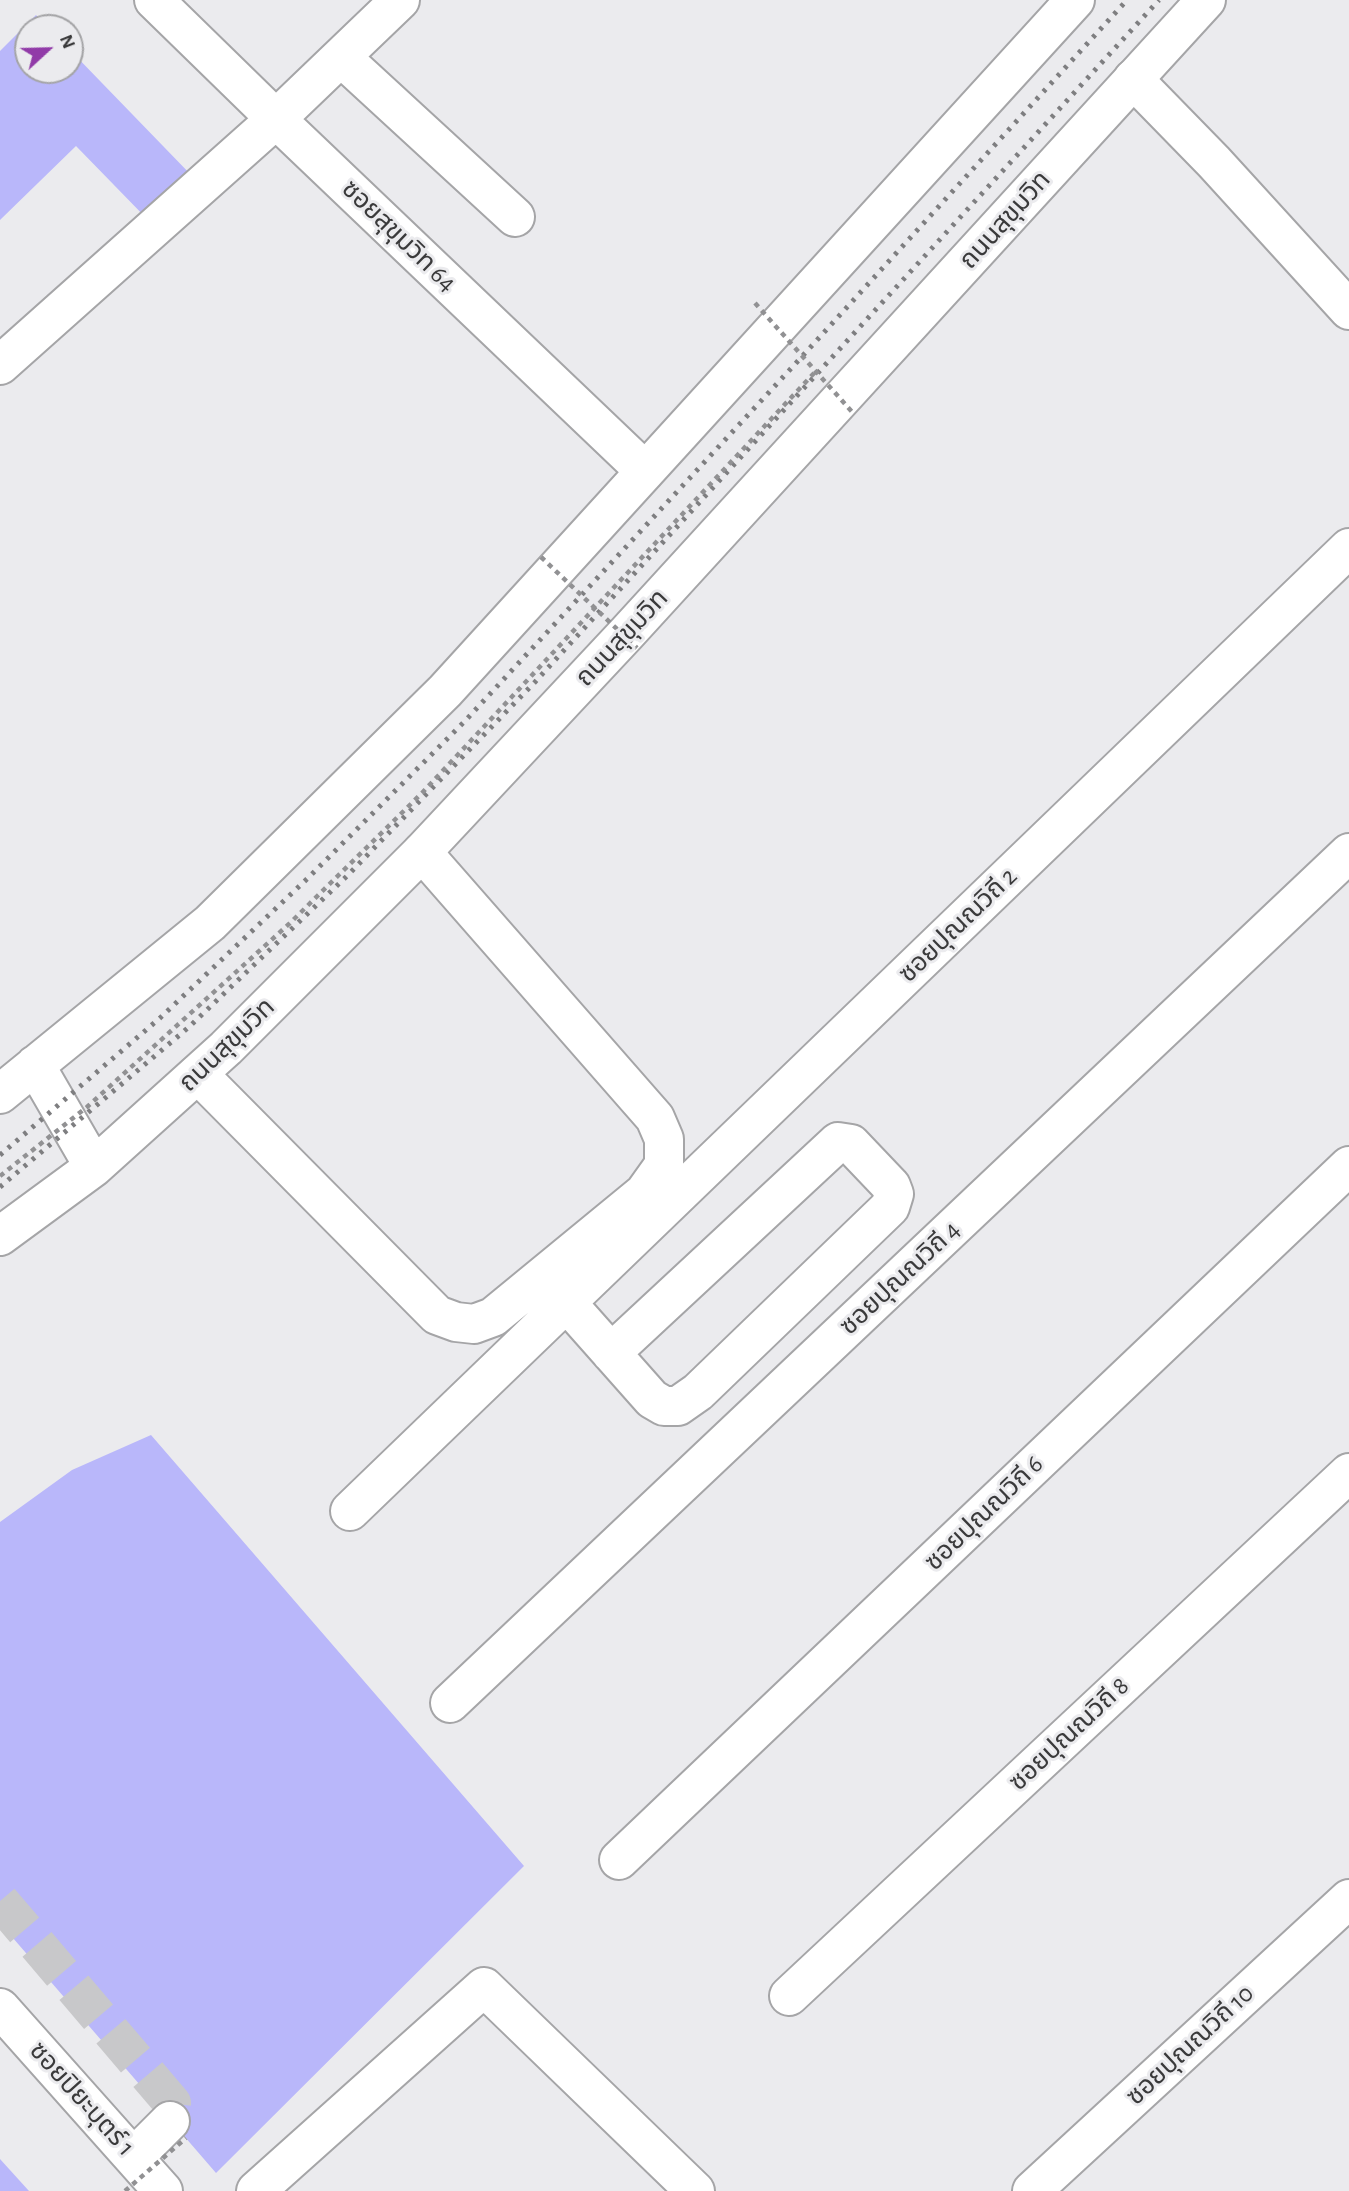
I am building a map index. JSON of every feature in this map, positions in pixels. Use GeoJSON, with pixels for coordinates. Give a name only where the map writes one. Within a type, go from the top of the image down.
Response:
{"type":"FeatureCollection","features":[{"type":"Feature","properties":{"kind":"street","name":"ซอยสุขุมวิท 64"},"geometry":{"type":"LineString","coordinates":[[154,0],[276,120],[645,471]]}},
{"type":"Feature","properties":{"kind":"street"},"geometry":{"type":"LineString","coordinates":[[0,365],[276,120],[400,0]]}},
{"type":"Feature","properties":{"kind":"street","name":"ถนนสุขุมวิท"},"geometry":{"type":"LineString","coordinates":[[0,1236],[94,1167],[198,1074],[422,852],[636,623],[1206,0]]}},
{"type":"Feature","properties":{"kind":"street"},"geometry":{"type":"LineString","coordinates":[[0,1094],[210,923],[445,691],[1062,4]]}},
{"type":"Feature","properties":{"kind":"street"},"geometry":{"type":"LineString","coordinates":[[341,57],[515,217]]}},
{"type":"Feature","properties":{"kind":"street"},"geometry":{"type":"LineString","coordinates":[[1133,79],[1214,162],[1349,310]]}},
{"type":"Feature","properties":{"kind":"street","name":"ซอยปุณณวิถี 2"},"geometry":{"type":"LineString","coordinates":[[555,1289],[1349,548]]}},
{"type":"Feature","properties":{"kind":"street"},"geometry":{"type":"LineString","coordinates":[[350,1511],[644,1193],[664,1165],[664,1139],[655,1118],[422,852]]}},
{"type":"Feature","properties":{"kind":"street","name":"ซอยปุณณวิถี 4"},"geometry":{"type":"LineString","coordinates":[[450,1703],[1349,853]]}},
{"type":"Feature","properties":{"kind":"street"},"geometry":{"type":"LineString","coordinates":[[35,1065],[94,1167]]}},
{"type":"Feature","properties":{"kind":"street"},"geometry":{"type":"LineString","coordinates":[[198,1074],[437,1315],[456,1322],[474,1324],[555,1289]]}},
{"type":"Feature","properties":{"kind":"street"},"geometry":{"type":"LineString","coordinates":[[555,1289],[611,1353],[652,1399],[664,1406],[678,1406],[698,1392],[890,1207],[894,1194],[891,1186],[851,1144],[838,1142],[611,1353]]}},
{"type":"Feature","properties":{"kind":"street","name":"ซอยปุณณวิถี 6"},"geometry":{"type":"LineString","coordinates":[[619,1860],[1349,1166]]}},
{"type":"Feature","properties":{"kind":"street","name":"ซอยปุณณวิถี 8"},"geometry":{"type":"LineString","coordinates":[[789,1996],[1349,1473]]}},
{"type":"Feature","properties":{"kind":"street","name":"ซอยปุณณวิถี 10"},"geometry":{"type":"LineString","coordinates":[[1032,2191],[1349,1899]]}},
{"type":"Feature","properties":{"kind":"street"},"geometry":{"type":"LineString","coordinates":[[256,2191],[484,1987],[695,2191]]}},
{"type":"Feature","properties":{"kind":"street","name":"ซอยปิยะบุตร์ 1"},"geometry":{"type":"LineString","coordinates":[[0,2008],[146,2183]]}},
{"type":"Feature","properties":{"kind":"street"},"geometry":{"type":"LineString","coordinates":[[146,2183],[178,2129]]}},
{"type":"Feature","properties":{"kind":"path"},"geometry":{"type":"LineString","coordinates":[[755,303],[853,413]]}},
{"type":"Feature","properties":{"kind":"path"},"geometry":{"type":"LineString","coordinates":[[0,1176],[88,1107],[289,924],[422,793],[816,371]]}},
{"type":"Feature","properties":{"kind":"path"},"geometry":{"type":"LineString","coordinates":[[541,557],[638,648]]}},
{"type":"Feature","properties":{"kind":"path"},"geometry":{"type":"LineString","coordinates":[[146,2183],[178,2129]]}},
{"type":"Feature","properties":{"kind":"building"},"geometry":{"type":"Polygon","coordinates":[[[14,37],[14,84],[84,84],[84,64],[195,179],[151,223],[76,146],[0,220],[0,51],[14,37]]]}},
{"type":"Feature","properties":{"kind":"building"},"geometry":{"type":"Polygon","coordinates":[[[151,1435],[524,1866],[216,2173],[0,1923],[0,1522],[72,1470],[151,1435]]]}},
{"type":"Feature","properties":{"kind":"building"},"geometry":{"type":"Polygon","coordinates":[[[0,2159],[29,2191],[0,2191],[0,2159]]]}},
{"type":"Feature","properties":{"kind":"tunnel"},"geometry":{"type":"LineString","coordinates":[[0,1901],[172,2103],[170,2121]]}},
{"type":"Feature","properties":{"kind":"railway"},"geometry":{"type":"LineString","coordinates":[[0,1155],[160,1018],[308,878],[465,721],[1127,0]]}},
{"type":"Feature","properties":{"kind":"railway"},"geometry":{"type":"LineString","coordinates":[[0,1187],[189,1027],[348,875],[535,682],[1159,0]]}}]}
